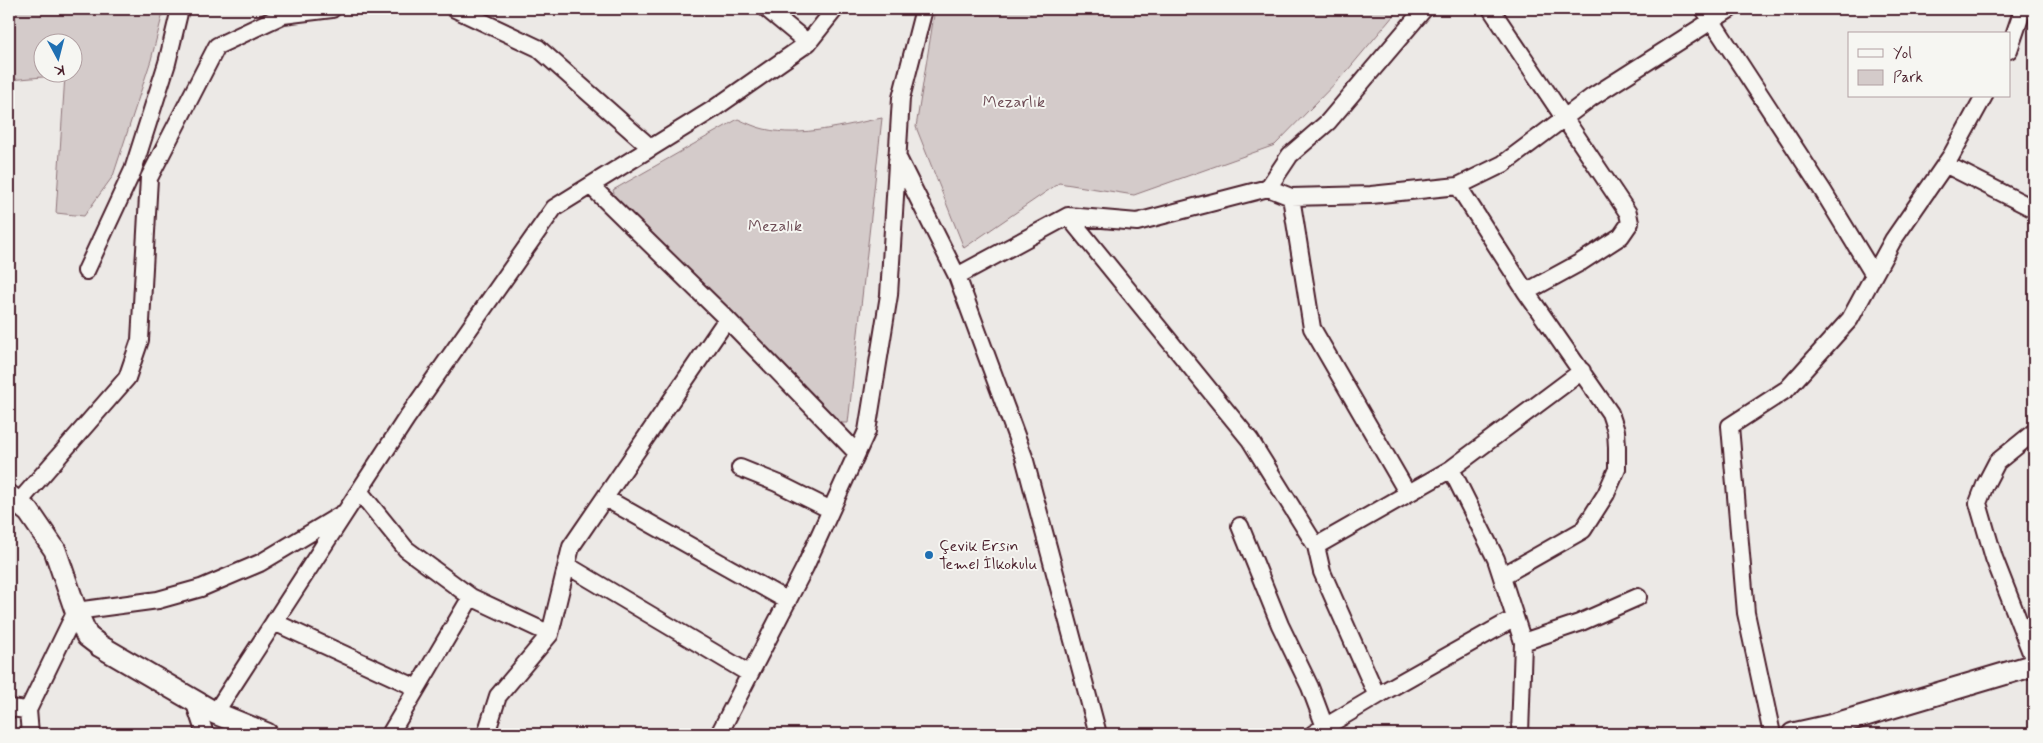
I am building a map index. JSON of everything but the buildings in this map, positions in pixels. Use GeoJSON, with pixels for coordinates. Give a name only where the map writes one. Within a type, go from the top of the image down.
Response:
{"type":"FeatureCollection","features":[{"type":"Feature","properties":{"kind":"main road"},"geometry":{"type":"LineString","coordinates":[[13,500],[29,512],[55,550],[76,611],[87,636],[100,646],[215,713],[266,734]]}},
{"type":"Feature","properties":{"kind":"main road"},"geometry":{"type":"LineString","coordinates":[[1793,734],[1828,730],[2034,665]]}},
{"type":"Feature","properties":{"kind":"street"},"geometry":{"type":"LineString","coordinates":[[86,271],[133,170],[168,63],[180,9]]}},
{"type":"Feature","properties":{"kind":"street"},"geometry":{"type":"LineString","coordinates":[[13,500],[127,378],[140,340],[149,178],[217,46],[283,15],[332,9]]}},
{"type":"Feature","properties":{"kind":"street"},"geometry":{"type":"LineString","coordinates":[[455,9],[538,48],[651,148]]}},
{"type":"Feature","properties":{"kind":"street"},"geometry":{"type":"LineString","coordinates":[[767,9],[808,43]]}},
{"type":"Feature","properties":{"kind":"street"},"geometry":{"type":"LineString","coordinates":[[215,713],[406,419],[554,208],[712,110],[808,43],[835,9]]}},
{"type":"Feature","properties":{"kind":"street"},"geometry":{"type":"LineString","coordinates":[[719,734],[788,601],[867,431],[889,295],[901,98],[924,9]]}},
{"type":"Feature","properties":{"kind":"street"},"geometry":{"type":"LineString","coordinates":[[1268,188],[1290,154],[1328,122],[1424,9]]}},
{"type":"Feature","properties":{"kind":"street"},"geometry":{"type":"LineString","coordinates":[[1491,9],[1563,119],[1628,213],[1630,223],[1621,236],[1581,262],[1526,292]]}},
{"type":"Feature","properties":{"kind":"street"},"geometry":{"type":"LineString","coordinates":[[957,276],[1068,216],[1137,222],[1268,188],[1291,197],[1371,195],[1458,186],[1503,164],[1592,97],[1708,15],[1730,9]]}},
{"type":"Feature","properties":{"kind":"street"},"geometry":{"type":"LineString","coordinates":[[2010,48],[2024,12]]}},
{"type":"Feature","properties":{"kind":"street"},"geometry":{"type":"LineString","coordinates":[[1708,15],[1823,192],[1874,275]]}},
{"type":"Feature","properties":{"kind":"street"},"geometry":{"type":"LineString","coordinates":[[1772,734],[1746,613],[1730,426],[1787,388],[1850,319],[1892,240],[1945,164],[1983,98]]}},
{"type":"Feature","properties":{"kind":"street"},"geometry":{"type":"LineString","coordinates":[[897,156],[957,276],[1024,457],[1098,734]]}},
{"type":"Feature","properties":{"kind":"street"},"geometry":{"type":"LineString","coordinates":[[1945,164],[2034,209]]}},
{"type":"Feature","properties":{"kind":"street"},"geometry":{"type":"LineString","coordinates":[[591,186],[727,319],[857,453]]}},
{"type":"Feature","properties":{"kind":"street"},"geometry":{"type":"LineString","coordinates":[[1458,186],[1526,292],[1610,413],[1616,431],[1618,447],[1617,469],[1606,494],[1583,530],[1502,576]]}},
{"type":"Feature","properties":{"kind":"street"},"geometry":{"type":"LineString","coordinates":[[1291,197],[1312,328],[1406,492]]}},
{"type":"Feature","properties":{"kind":"street"},"geometry":{"type":"LineString","coordinates":[[1068,216],[1250,440],[1316,546],[1322,572],[1377,696]]}},
{"type":"Feature","properties":{"kind":"street"},"geometry":{"type":"LineString","coordinates":[[486,734],[498,696],[550,634],[568,566],[571,547],[727,319]]}},
{"type":"Feature","properties":{"kind":"street"},"geometry":{"type":"LineString","coordinates":[[1316,546],[1406,492],[1450,469],[1582,372]]}},
{"type":"Feature","properties":{"kind":"street"},"geometry":{"type":"LineString","coordinates":[[2034,432],[1997,462],[1978,503],[1994,558],[2034,660]]}},
{"type":"Feature","properties":{"kind":"street"},"geometry":{"type":"LineString","coordinates":[[740,468],[777,482],[831,510]]}},
{"type":"Feature","properties":{"kind":"street"},"geometry":{"type":"LineString","coordinates":[[1450,469],[1496,560],[1524,642],[1520,734]]}},
{"type":"Feature","properties":{"kind":"street"},"geometry":{"type":"LineString","coordinates":[[359,491],[406,549],[471,597],[550,634]]}},
{"type":"Feature","properties":{"kind":"street"},"geometry":{"type":"LineString","coordinates":[[605,498],[788,601]]}},
{"type":"Feature","properties":{"kind":"street"},"geometry":{"type":"LineString","coordinates":[[30,734],[28,710],[76,611],[158,600],[201,588],[260,563],[346,512]]}},
{"type":"Feature","properties":{"kind":"street"},"geometry":{"type":"LineString","coordinates":[[1240,526],[1280,625],[1310,687],[1319,730],[1516,618]]}},
{"type":"Feature","properties":{"kind":"street"},"geometry":{"type":"LineString","coordinates":[[568,566],[750,674]]}},
{"type":"Feature","properties":{"kind":"street"},"geometry":{"type":"LineString","coordinates":[[390,734],[471,597]]}},
{"type":"Feature","properties":{"kind":"street"},"geometry":{"type":"LineString","coordinates":[[1524,642],[1579,623],[1638,597]]}},
{"type":"Feature","properties":{"kind":"street"},"geometry":{"type":"LineString","coordinates":[[274,622],[417,688]]}},
{"type":"Feature","properties":{"kind":"street"},"geometry":{"type":"LineString","coordinates":[[194,701],[205,734]]}},
{"type":"Feature","properties":{"kind":"street"},"geometry":{"type":"LineString","coordinates":[[9,708],[28,710]]}},
{"type":"Feature","properties":{"kind":"green space"},"geometry":{"type":"Polygon","coordinates":[[[9,9],[164,9],[151,60],[113,176],[84,216],[56,213],[65,82],[82,82],[82,32],[32,32],[32,78],[9,80],[9,9]]]}},
{"type":"Feature","properties":{"kind":"green space","name":"Mezarlık"},"geometry":{"type":"Polygon","coordinates":[[[935,9],[1399,9],[1347,71],[1275,145],[1134,195],[1059,183],[964,248],[916,127],[935,9]]]}},
{"type":"Feature","properties":{"kind":"green space","name":"Mezalık"},"geometry":{"type":"Polygon","coordinates":[[[882,118],[848,423],[840,423],[616,200],[613,190],[738,119],[764,129],[793,132],[823,130],[882,118]]]}},
{"type":"Feature","properties":{"kind":"place","name":"Çevik Ersin Temel İlkokulu"},"geometry":{"type":"Point","coordinates":[929,555]}}]}
